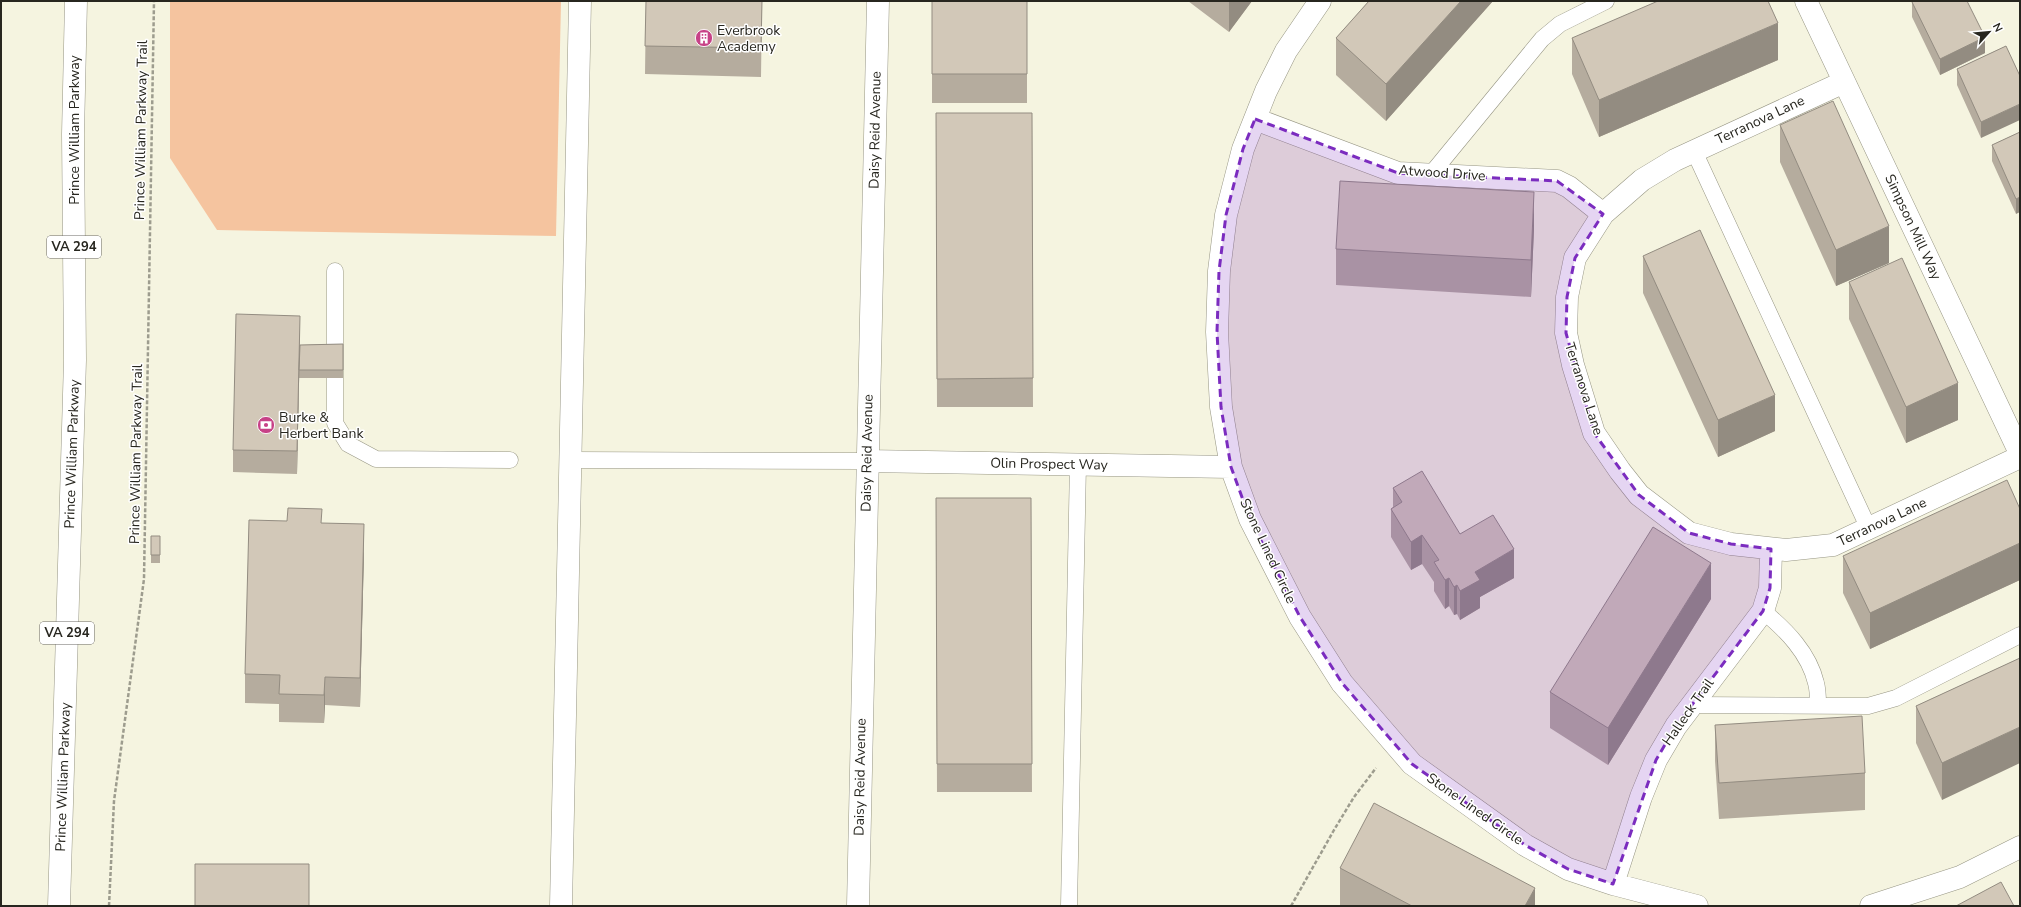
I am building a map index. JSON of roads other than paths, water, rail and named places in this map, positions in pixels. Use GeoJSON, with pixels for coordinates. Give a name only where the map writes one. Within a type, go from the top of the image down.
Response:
{"type":"FeatureCollection","features":[{"type":"Feature","properties":{"kind":"main road","name":"Prince William Parkway"},"geometry":{"type":"LineString","coordinates":[[59,906],[75,360],[73,134],[76,1]]}},
{"type":"Feature","properties":{"kind":"main road"},"geometry":{"type":"LineString","coordinates":[[561,906],[580,1]]}},
{"type":"Feature","properties":{"kind":"main road","name":"Daisy Reid Avenue"},"geometry":{"type":"LineString","coordinates":[[858,906],[866,461],[878,1]]}},
{"type":"Feature","properties":{"kind":"main road","name":"Stone Lined Circle"},"geometry":{"type":"LineString","coordinates":[[1320,1],[1286,51],[1255,119],[1243,149],[1226,215],[1219,271],[1217,332],[1221,407],[1232,467],[1250,519],[1300,616],[1342,683],[1412,764],[1525,845],[1568,869],[1613,884],[1697,906]]}},
{"type":"Feature","properties":{"kind":"main road","name":"Simpson Mill Way"},"geometry":{"type":"LineString","coordinates":[[1806,1],[2020,453]]}},
{"type":"Feature","properties":{"kind":"main road","name":"Terranova Lane"},"geometry":{"type":"LineString","coordinates":[[1844,82],[1675,160],[1642,180],[1603,214],[1575,258],[1567,297],[1566,333],[1573,365],[1594,433],[1620,472],[1639,495],[1689,532],[1732,544],[1786,550],[1833,545],[1868,527],[2020,457]]}},
{"type":"Feature","properties":{"kind":"main road","name":"Atwood Drive"},"geometry":{"type":"LineString","coordinates":[[1255,119],[1398,172],[1557,181],[1569,187],[1603,214]]}},
{"type":"Feature","properties":{"kind":"main road","name":"Olin Prospect Way"},"geometry":{"type":"LineString","coordinates":[[866,461],[1232,467]]}},
{"type":"Feature","properties":{"kind":"main road","name":"Halleck Trail"},"geometry":{"type":"LineString","coordinates":[[1613,884],[1656,760],[1676,726],[1763,611],[1770,588],[1771,549]]}},
{"type":"Feature","properties":{"kind":"main road"},"geometry":{"type":"LineString","coordinates":[[1871,906],[1960,877],[2020,847]]}},
{"type":"Feature","properties":{"kind":"lane"},"geometry":{"type":"LineString","coordinates":[[1432,173],[1542,39],[1560,24],[1606,1]]}},
{"type":"Feature","properties":{"kind":"lane"},"geometry":{"type":"LineString","coordinates":[[1694,151],[1868,527]]}},
{"type":"Feature","properties":{"kind":"lane"},"geometry":{"type":"LineString","coordinates":[[335,271],[335,422],[348,444],[376,459],[510,460]]}},
{"type":"Feature","properties":{"kind":"lane"},"geometry":{"type":"LineString","coordinates":[[570,460],[866,461]]}},
{"type":"Feature","properties":{"kind":"lane"},"geometry":{"type":"LineString","coordinates":[[1069,906],[1078,464]]}},
{"type":"Feature","properties":{"kind":"lane"},"geometry":{"type":"LineString","coordinates":[[1763,611],[1786,630],[1804,656],[1816,683],[1818,705]]}},
{"type":"Feature","properties":{"kind":"lane"},"geometry":{"type":"LineString","coordinates":[[1692,705],[1868,706],[1896,698],[2020,635]]}},
{"type":"Feature","properties":{"kind":"place","name":"Everbrook Academy"},"geometry":{"type":"Point","coordinates":[704,38]}},
{"type":"Feature","properties":{"kind":"place","name":"Burke & Herbert Bank"},"geometry":{"type":"Point","coordinates":[266,425]}}]}
